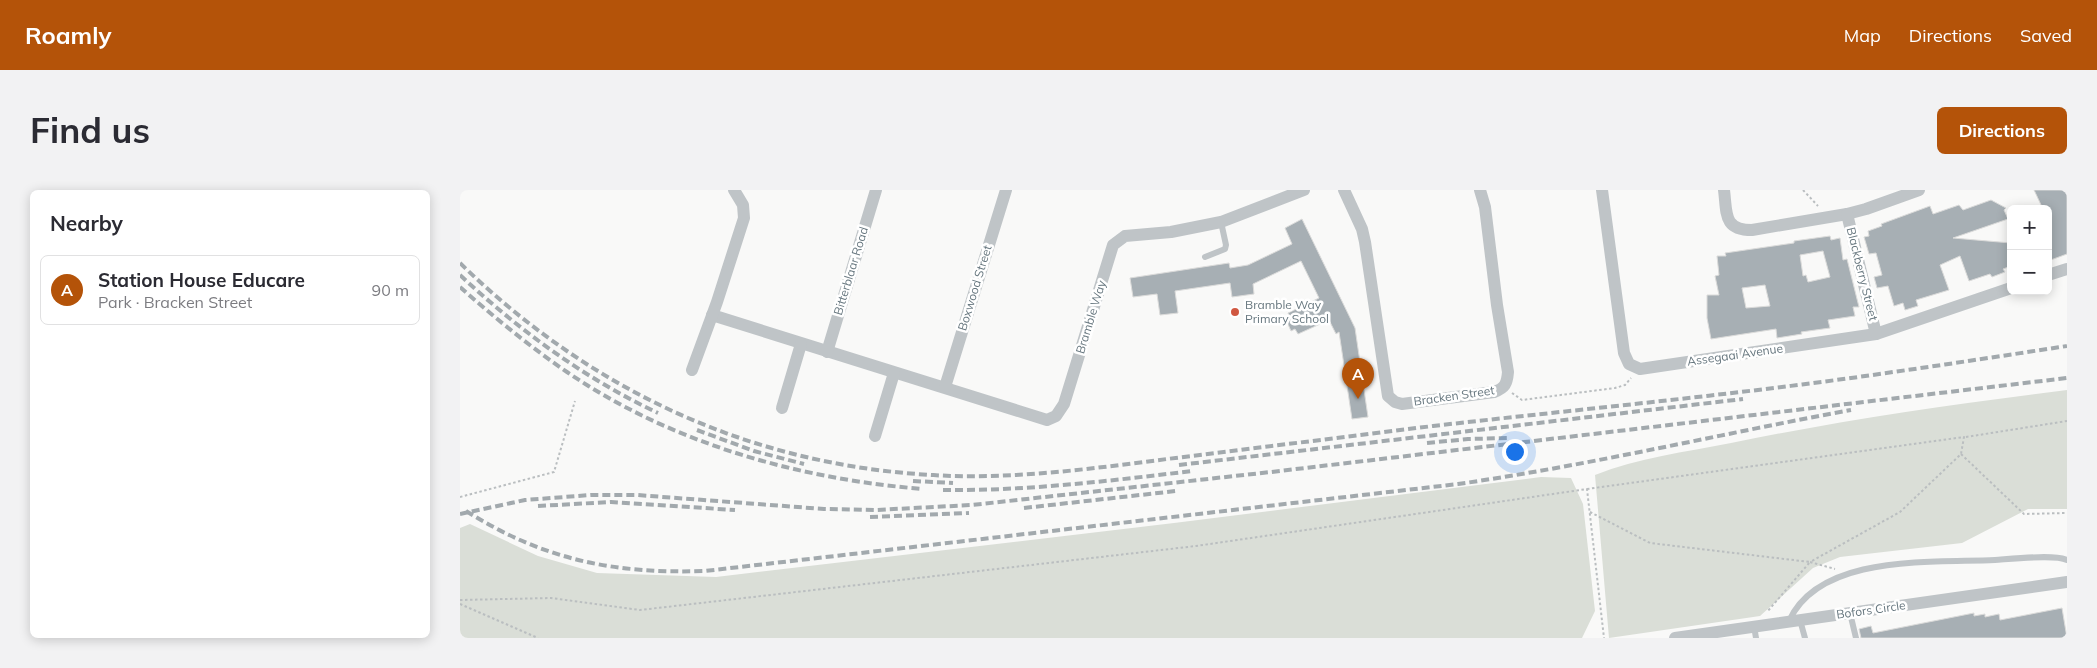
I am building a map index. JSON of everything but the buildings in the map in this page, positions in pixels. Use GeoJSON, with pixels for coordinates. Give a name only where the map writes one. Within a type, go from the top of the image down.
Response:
{"type":"FeatureCollection","features":[{"type":"Feature","properties":{"kind":"street"},"geometry":{"type":"LineString","coordinates":[[692,370],[744,218],[743,205],[734,190]]}},
{"type":"Feature","properties":{"kind":"street","name":"Bitterblaar Road"},"geometry":{"type":"LineString","coordinates":[[826,352],[876,190]]}},
{"type":"Feature","properties":{"kind":"street","name":"Boxwood Street"},"geometry":{"type":"LineString","coordinates":[[945,387],[1006,190]]}},
{"type":"Feature","properties":{"kind":"street","name":"Bramble Way"},"geometry":{"type":"LineString","coordinates":[[712,315],[1047,420],[1056,416],[1064,404],[1114,245],[1125,236],[1171,232],[1221,222],[1304,190]]}},
{"type":"Feature","properties":{"kind":"street","name":"Bracken Street"},"geometry":{"type":"LineString","coordinates":[[1344,190],[1366,242],[1388,396],[1395,402],[1402,404],[1494,392],[1504,388],[1507,382],[1508,372],[1480,190]]}},
{"type":"Feature","properties":{"kind":"street","name":"Assegaai Avenue"},"geometry":{"type":"LineString","coordinates":[[1602,190],[1624,353],[1626,360],[1634,368],[1640,369],[1876,334],[2007,289]]}},
{"type":"Feature","properties":{"kind":"street","name":"Blackberry Street"},"geometry":{"type":"LineString","coordinates":[[1724,190],[1727,214],[1732,226],[1738,230],[1752,230],[1847,214],[1918,190]]}},
{"type":"Feature","properties":{"kind":"street","name":"Blackberry Street"},"geometry":{"type":"LineString","coordinates":[[1847,214],[1876,334]]}},
{"type":"Feature","properties":{"kind":"street"},"geometry":{"type":"LineString","coordinates":[[2052,274],[2067,269]]}},
{"type":"Feature","properties":{"kind":"street"},"geometry":{"type":"LineString","coordinates":[[782,408],[801,344]]}},
{"type":"Feature","properties":{"kind":"street"},"geometry":{"type":"LineString","coordinates":[[874,436],[894,373]]}},
{"type":"Feature","properties":{"kind":"street","name":"Bofors Circle"},"geometry":{"type":"LineString","coordinates":[[1675,638],[1755,632],[1795,621],[2067,582]]}},
{"type":"Feature","properties":{"kind":"lane"},"geometry":{"type":"LineString","coordinates":[[1205,257],[1225,249],[1226,245],[1221,222]]}},
{"type":"Feature","properties":{"kind":"lane"},"geometry":{"type":"LineString","coordinates":[[1805,638],[1795,621],[1794,610],[1806,596],[1827,583],[1851,573],[1880,566],[1925,560],[1974,561],[2063,558],[2067,560]]}},
{"type":"Feature","properties":{"kind":"lane"},"geometry":{"type":"LineString","coordinates":[[1850,613],[1856,638]]}},
{"type":"Feature","properties":{"kind":"path"},"geometry":{"type":"LineString","coordinates":[[1803,190],[1821,208],[1826,218]]}},
{"type":"Feature","properties":{"kind":"path"},"geometry":{"type":"LineString","coordinates":[[1511,393],[1522,400],[1615,388],[1625,385],[1633,376]]}},
{"type":"Feature","properties":{"kind":"path"},"geometry":{"type":"LineString","coordinates":[[460,497],[554,472],[575,401]]}},
{"type":"Feature","properties":{"kind":"path"},"geometry":{"type":"LineString","coordinates":[[460,600],[551,598],[640,610],[1196,546],[2067,421]]}},
{"type":"Feature","properties":{"kind":"path"},"geometry":{"type":"LineString","coordinates":[[1755,632],[1810,562],[1900,512],[1961,454],[1964,437]]}},
{"type":"Feature","properties":{"kind":"path"},"geometry":{"type":"LineString","coordinates":[[1961,454],[2024,514],[2067,513]]}},
{"type":"Feature","properties":{"kind":"path"},"geometry":{"type":"LineString","coordinates":[[1587,489],[1604,638]]}},
{"type":"Feature","properties":{"kind":"path"},"geometry":{"type":"LineString","coordinates":[[1590,512],[1650,543],[1810,562],[1851,573]]}},
{"type":"Feature","properties":{"kind":"path"},"geometry":{"type":"LineString","coordinates":[[460,604],[538,638]]}},
{"type":"Feature","properties":{"kind":"shaded area"},"geometry":{"type":"Polygon","coordinates":[[[2067,390],[2067,509],[2028,509],[1962,543],[1840,557],[1813,568],[1760,616],[1609,638],[1595,475],[1628,464],[1662,456],[1814,427],[1940,407],[2067,390]]]}},
{"type":"Feature","properties":{"kind":"shaded area"},"geometry":{"type":"Polygon","coordinates":[[[1541,477],[1571,478],[1583,504],[1595,611],[1582,638],[460,638],[460,528],[470,524],[538,556],[597,573],[716,577],[1174,523],[1541,477]]]}},
{"type":"Feature","properties":{"kind":"railway"},"geometry":{"type":"LineString","coordinates":[[460,263],[510,308],[563,348],[618,383],[676,413],[737,437],[800,456],[865,468],[932,475],[991,476],[1079,470],[1433,426],[1799,385],[2067,346]]}},
{"type":"Feature","properties":{"kind":"railway"},"geometry":{"type":"LineString","coordinates":[[460,275],[506,315],[554,352],[604,385],[658,413]]}},
{"type":"Feature","properties":{"kind":"railway"},"geometry":{"type":"LineString","coordinates":[[460,287],[512,331],[567,372],[607,397],[649,419],[692,438],[783,466],[876,484],[923,489]]}},
{"type":"Feature","properties":{"kind":"railway"},"geometry":{"type":"LineString","coordinates":[[460,514],[525,500],[591,495],[637,495],[824,509],[876,510],[972,505],[1271,472],[2067,378]]}},
{"type":"Feature","properties":{"kind":"railway"},"geometry":{"type":"LineString","coordinates":[[1179,465],[1743,399]]}},
{"type":"Feature","properties":{"kind":"railway"},"geometry":{"type":"LineString","coordinates":[[466,511],[495,528],[523,541],[581,560],[640,570],[705,571],[1458,484],[1606,459],[1851,410]]}},
{"type":"Feature","properties":{"kind":"railway"},"geometry":{"type":"LineString","coordinates":[[697,430],[754,451],[804,464]]}},
{"type":"Feature","properties":{"kind":"railway"},"geometry":{"type":"LineString","coordinates":[[1427,443],[1468,439],[1510,438]]}},
{"type":"Feature","properties":{"kind":"railway"},"geometry":{"type":"LineString","coordinates":[[943,490],[1036,487],[1192,471]]}},
{"type":"Feature","properties":{"kind":"railway"},"geometry":{"type":"LineString","coordinates":[[913,481],[953,483]]}},
{"type":"Feature","properties":{"kind":"railway"},"geometry":{"type":"LineString","coordinates":[[1024,508],[1176,491]]}},
{"type":"Feature","properties":{"kind":"railway"},"geometry":{"type":"LineString","coordinates":[[538,506],[611,502],[735,510]]}},
{"type":"Feature","properties":{"kind":"railway"},"geometry":{"type":"LineString","coordinates":[[870,517],[969,513]]}},
{"type":"Feature","properties":{"kind":"place","name":"Bramble Way Primary School"},"geometry":{"type":"Point","coordinates":[1235,312]}},
{"type":"Feature","properties":{"kind":"place","name":"Station House Educare"},"geometry":{"type":"Point","coordinates":[1358,399]}}]}
